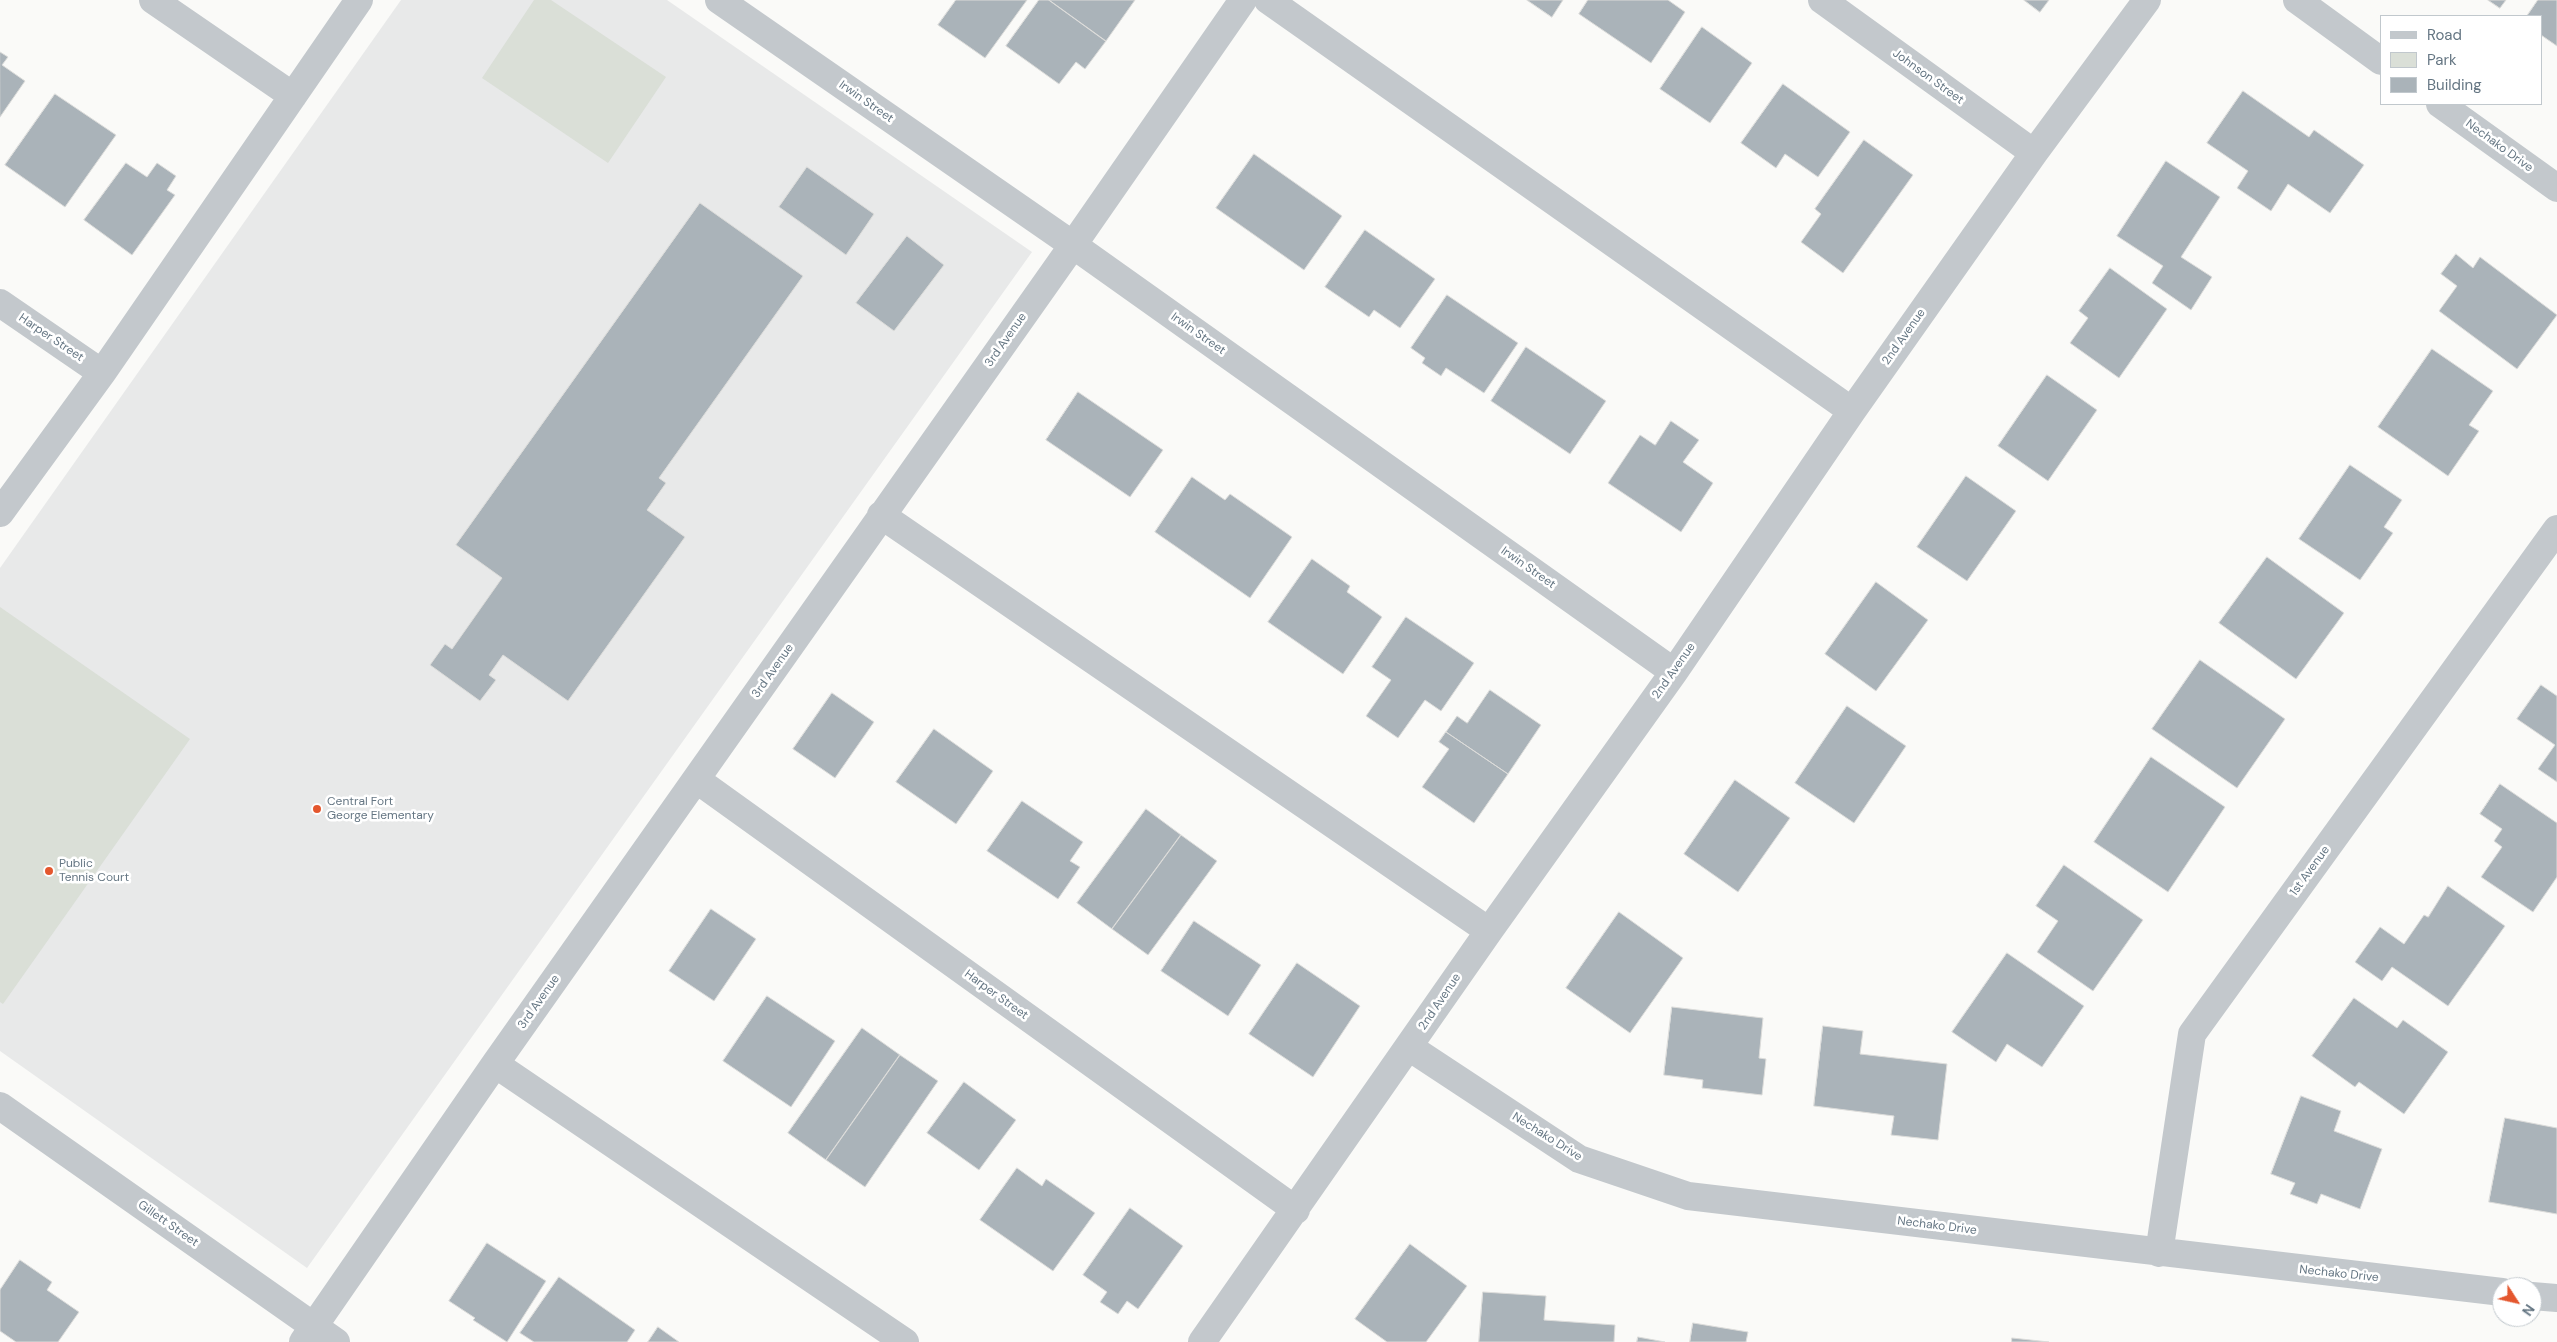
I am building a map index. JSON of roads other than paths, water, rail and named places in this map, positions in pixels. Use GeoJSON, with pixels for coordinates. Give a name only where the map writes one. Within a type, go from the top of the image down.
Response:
{"type":"FeatureCollection","features":[{"type":"Feature","properties":{"kind":"street"},"geometry":{"type":"LineString","coordinates":[[153,0],[293,96]]}},
{"type":"Feature","properties":{"kind":"street"},"geometry":{"type":"LineString","coordinates":[[0,513],[102,373],[359,0]]}},
{"type":"Feature","properties":{"kind":"street","name":"Irwin Street"},"geometry":{"type":"LineString","coordinates":[[719,0],[1073,245],[1674,672]]}},
{"type":"Feature","properties":{"kind":"street","name":"3rd Avenue"},"geometry":{"type":"LineString","coordinates":[[308,1334],[495,1064],[697,780],[1243,0]]}},
{"type":"Feature","properties":{"kind":"street"},"geometry":{"type":"LineString","coordinates":[[1268,0],[1852,411]]}},
{"type":"Feature","properties":{"kind":"street","name":"Johnson Street"},"geometry":{"type":"LineString","coordinates":[[1822,0],[2034,153]]}},
{"type":"Feature","properties":{"kind":"street","name":"2nd Avenue"},"geometry":{"type":"LineString","coordinates":[[1202,1342],[1489,931],[1674,672],[1852,411],[2034,153],[2147,0]]}},
{"type":"Feature","properties":{"kind":"street"},"geometry":{"type":"LineString","coordinates":[[2297,0],[2380,60]]}},
{"type":"Feature","properties":{"kind":"street","name":"Nechako Drive"},"geometry":{"type":"LineString","coordinates":[[2441,105],[2557,188]]}},
{"type":"Feature","properties":{"kind":"street","name":"Harper Street"},"geometry":{"type":"LineString","coordinates":[[0,303],[102,373]]}},
{"type":"Feature","properties":{"kind":"street"},"geometry":{"type":"LineString","coordinates":[[881,515],[1489,931]]}},
{"type":"Feature","properties":{"kind":"street","name":"1st Avenue"},"geometry":{"type":"LineString","coordinates":[[2159,1253],[2192,1034],[2557,529]]}},
{"type":"Feature","properties":{"kind":"street","name":"Harper Street"},"geometry":{"type":"LineString","coordinates":[[697,780],[1296,1210]]}},
{"type":"Feature","properties":{"kind":"street","name":"Nechako Drive"},"geometry":{"type":"LineString","coordinates":[[1409,1047],[1579,1159],[1688,1196],[2492,1291]]}},
{"type":"Feature","properties":{"kind":"street"},"geometry":{"type":"LineString","coordinates":[[495,1064],[905,1342]]}},
{"type":"Feature","properties":{"kind":"street","name":"Gillett Street"},"geometry":{"type":"LineString","coordinates":[[0,1106],[308,1334],[336,1342]]}},
{"type":"Feature","properties":{"kind":"street"},"geometry":{"type":"LineString","coordinates":[[2542,1297],[2557,1298]]}},
{"type":"Feature","properties":{"kind":"place","name":"Central Fort George Elementary"},"geometry":{"type":"Point","coordinates":[317,809]}},
{"type":"Feature","properties":{"kind":"place","name":"Public Tennis Court"},"geometry":{"type":"Point","coordinates":[49,871]}}]}
